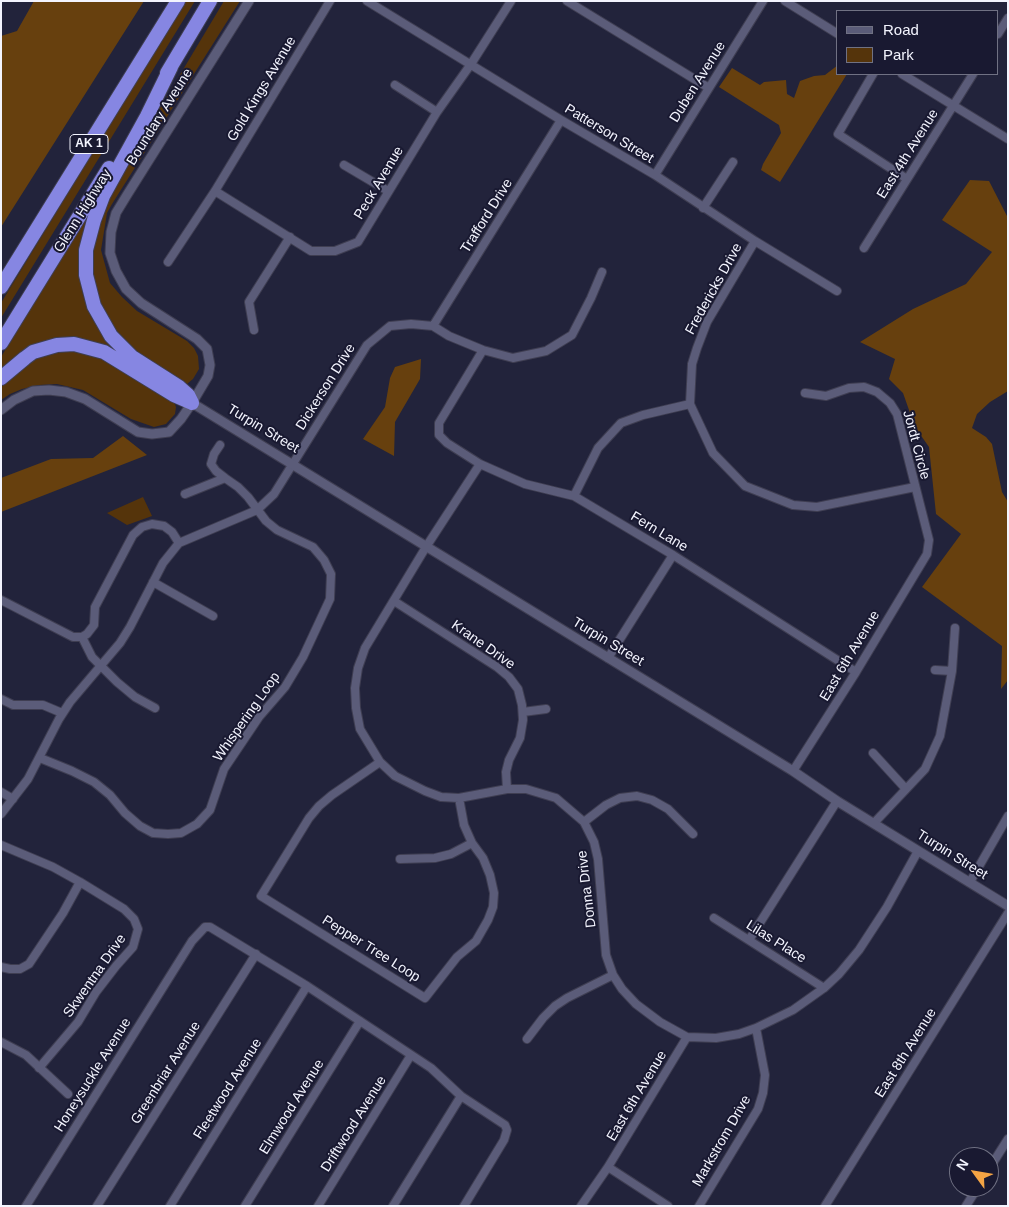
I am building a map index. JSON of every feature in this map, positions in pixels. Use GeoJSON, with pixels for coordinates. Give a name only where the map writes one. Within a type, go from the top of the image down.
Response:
{"type":"FeatureCollection","features":[{"type":"Feature","properties":{"kind":"highway","name":"AK 1"},"geometry":{"type":"LineString","coordinates":[[1,287],[178,1]]}},
{"type":"Feature","properties":{"kind":"highway","name":"Glenn Highway"},"geometry":{"type":"LineString","coordinates":[[1,343],[210,1]]}},
{"type":"Feature","properties":{"kind":"highway"},"geometry":{"type":"LineString","coordinates":[[171,66],[147,116],[103,196],[86,250],[86,275],[94,306],[111,336],[132,357],[180,387],[188,395],[192,403]]}},
{"type":"Feature","properties":{"kind":"highway"},"geometry":{"type":"LineString","coordinates":[[1,378],[33,352],[57,345],[74,344],[104,352],[174,395],[192,403]]}},
{"type":"Feature","properties":{"kind":"street","name":"Boundary Aveune"},"geometry":{"type":"LineString","coordinates":[[1,410],[14,400],[32,391],[66,392],[86,399],[138,432],[152,434],[169,432],[192,403],[208,376],[210,365],[207,350],[197,339],[141,304],[126,289],[116,272],[110,253],[111,232],[116,213],[249,1]]}},
{"type":"Feature","properties":{"kind":"street","name":"Gold Kings Avenue"},"geometry":{"type":"LineString","coordinates":[[168,262],[215,190],[330,1]]}},
{"type":"Feature","properties":{"kind":"street","name":"Patterson Street"},"geometry":{"type":"LineString","coordinates":[[367,1],[561,120],[655,175],[703,208],[837,291]]}},
{"type":"Feature","properties":{"kind":"street","name":"Peck Avenue"},"geometry":{"type":"LineString","coordinates":[[215,190],[311,251],[335,251],[358,242],[437,112],[471,64],[511,1]]}},
{"type":"Feature","properties":{"kind":"street"},"geometry":{"type":"LineString","coordinates":[[566,1],[709,88]]}},
{"type":"Feature","properties":{"kind":"street","name":"Duben Avenue"},"geometry":{"type":"LineString","coordinates":[[655,175],[763,1]]}},
{"type":"Feature","properties":{"kind":"street"},"geometry":{"type":"LineString","coordinates":[[785,1],[836,33]]}},
{"type":"Feature","properties":{"kind":"street"},"geometry":{"type":"LineString","coordinates":[[999,32],[1008,18]]}},
{"type":"Feature","properties":{"kind":"street"},"geometry":{"type":"LineString","coordinates":[[872,75],[838,134],[907,179]]}},
{"type":"Feature","properties":{"kind":"street"},"geometry":{"type":"LineString","coordinates":[[904,75],[1008,139]]}},
{"type":"Feature","properties":{"kind":"street","name":"East 4th Avenue"},"geometry":{"type":"LineString","coordinates":[[864,248],[972,75]]}},
{"type":"Feature","properties":{"kind":"street"},"geometry":{"type":"LineString","coordinates":[[395,84],[437,112]]}},
{"type":"Feature","properties":{"kind":"street","name":"Trafford Drive"},"geometry":{"type":"LineString","coordinates":[[434,326],[561,120]]}},
{"type":"Feature","properties":{"kind":"street"},"geometry":{"type":"LineString","coordinates":[[703,208],[732,162]]}},
{"type":"Feature","properties":{"kind":"street"},"geometry":{"type":"LineString","coordinates":[[344,165],[388,191]]}},
{"type":"Feature","properties":{"kind":"street"},"geometry":{"type":"LineString","coordinates":[[254,330],[249,302],[290,237]]}},
{"type":"Feature","properties":{"kind":"street","name":"Fredericks Drive"},"geometry":{"type":"LineString","coordinates":[[755,241],[707,322],[692,364],[690,404],[714,453],[745,486],[793,505],[817,507],[915,487]]}},
{"type":"Feature","properties":{"kind":"street","name":"Dickerson Drive"},"geometry":{"type":"LineString","coordinates":[[257,510],[274,494],[367,345],[390,326],[411,324],[434,326],[449,336],[483,350],[514,358],[546,351],[572,335],[602,272]]}},
{"type":"Feature","properties":{"kind":"street","name":"Fern Lane"},"geometry":{"type":"LineString","coordinates":[[483,350],[439,423],[439,435],[447,443],[480,464],[525,484],[574,496],[673,554],[856,672]]}},
{"type":"Feature","properties":{"kind":"street","name":"Jordt Circle"},"geometry":{"type":"LineString","coordinates":[[805,394],[826,396],[849,388],[864,387],[877,392],[890,403],[897,414],[929,540],[927,554]]}},
{"type":"Feature","properties":{"kind":"street","name":"Turpin Street"},"geometry":{"type":"LineString","coordinates":[[192,403],[294,463],[426,547],[793,771],[837,801],[1008,906]]}},
{"type":"Feature","properties":{"kind":"street"},"geometry":{"type":"LineString","coordinates":[[574,496],[598,448],[621,423],[643,415],[690,404]]}},
{"type":"Feature","properties":{"kind":"street","name":"Whispering Loop"},"geometry":{"type":"LineString","coordinates":[[40,758],[94,782],[110,795],[140,826],[153,833],[168,834],[181,832],[197,824],[210,810],[224,769],[259,718],[285,687],[303,657],[330,599],[331,574],[324,560],[313,547],[277,530],[238,487],[216,471],[211,464],[214,454],[220,445]]}},
{"type":"Feature","properties":{"kind":"street","name":"Donna Drive"},"geometry":{"type":"LineString","coordinates":[[480,464],[426,547],[365,648],[358,668],[355,688],[360,729],[380,762],[395,776],[410,785],[441,796],[459,798],[507,789],[526,789],[556,798],[584,822],[594,842],[598,859],[606,955],[613,975],[622,989],[636,1004],[660,1022],[687,1037],[716,1038],[739,1034],[794,1010],[824,988],[839,974],[859,950],[887,907],[918,851]]}},
{"type":"Feature","properties":{"kind":"street"},"geometry":{"type":"LineString","coordinates":[[185,494],[225,478]]}},
{"type":"Feature","properties":{"kind":"street"},"geometry":{"type":"LineString","coordinates":[[1,814],[28,779],[62,713],[101,667],[130,627],[163,563],[179,543],[257,510]]}},
{"type":"Feature","properties":{"kind":"street"},"geometry":{"type":"LineString","coordinates":[[1,600],[73,637],[82,637],[94,625],[96,607],[133,535],[142,527],[152,524],[164,526],[172,532],[179,543]]}},
{"type":"Feature","properties":{"kind":"street"},"geometry":{"type":"LineString","coordinates":[[608,658],[673,554]]}},
{"type":"Feature","properties":{"kind":"street","name":"East 6th Avenue"},"geometry":{"type":"LineString","coordinates":[[793,771],[856,672],[927,554]]}},
{"type":"Feature","properties":{"kind":"street"},"geometry":{"type":"LineString","coordinates":[[153,582],[213,616]]}},
{"type":"Feature","properties":{"kind":"street","name":"Krane Drive"},"geometry":{"type":"LineString","coordinates":[[394,601],[497,667],[518,688],[523,720],[520,738],[509,760],[506,772],[507,789]]}},
{"type":"Feature","properties":{"kind":"street"},"geometry":{"type":"LineString","coordinates":[[874,823],[925,769],[940,736],[952,671],[955,628]]}},
{"type":"Feature","properties":{"kind":"street"},"geometry":{"type":"LineString","coordinates":[[82,637],[92,657],[101,667],[135,697],[155,708]]}},
{"type":"Feature","properties":{"kind":"street"},"geometry":{"type":"LineString","coordinates":[[935,670],[952,671]]}},
{"type":"Feature","properties":{"kind":"street"},"geometry":{"type":"LineString","coordinates":[[1,699],[13,706],[43,705],[62,713]]}},
{"type":"Feature","properties":{"kind":"street"},"geometry":{"type":"LineString","coordinates":[[523,712],[546,708]]}},
{"type":"Feature","properties":{"kind":"street"},"geometry":{"type":"LineString","coordinates":[[873,753],[905,788]]}},
{"type":"Feature","properties":{"kind":"street","name":"Pepper Tree Loop"},"geometry":{"type":"LineString","coordinates":[[380,762],[319,806],[261,896],[425,998],[457,957],[476,941],[493,907],[494,893],[490,875],[483,858],[472,843],[464,825],[459,798]]}},
{"type":"Feature","properties":{"kind":"street"},"geometry":{"type":"LineString","coordinates":[[1,792],[13,799]]}},
{"type":"Feature","properties":{"kind":"street"},"geometry":{"type":"LineString","coordinates":[[584,822],[606,805],[620,798],[637,796],[652,800],[668,809],[693,834]]}},
{"type":"Feature","properties":{"kind":"street"},"geometry":{"type":"LineString","coordinates":[[749,940],[837,801]]}},
{"type":"Feature","properties":{"kind":"street"},"geometry":{"type":"LineString","coordinates":[[970,882],[1008,816]]}},
{"type":"Feature","properties":{"kind":"street"},"geometry":{"type":"LineString","coordinates":[[400,859],[435,858],[451,854],[472,843]]}},
{"type":"Feature","properties":{"kind":"street","name":"Skwentna Drive"},"geometry":{"type":"LineString","coordinates":[[1,845],[53,867],[80,882],[124,909],[134,919],[138,929],[134,948],[116,966],[96,992],[78,1022],[59,1047],[39,1068]]}},
{"type":"Feature","properties":{"kind":"street"},"geometry":{"type":"LineString","coordinates":[[1,967],[10,970],[20,969],[29,964],[63,914],[80,882]]}},
{"type":"Feature","properties":{"kind":"street","name":"East 8th Avenue"},"geometry":{"type":"LineString","coordinates":[[826,1206],[1008,912]]}},
{"type":"Feature","properties":{"kind":"street","name":"Lilas Place"},"geometry":{"type":"LineString","coordinates":[[714,918],[824,988]]}},
{"type":"Feature","properties":{"kind":"street","name":"Honeysuckle Avenue"},"geometry":{"type":"LineString","coordinates":[[26,1206],[181,958],[201,930],[204,927],[210,927],[256,954]]}},
{"type":"Feature","properties":{"kind":"street"},"geometry":{"type":"LineString","coordinates":[[256,954],[431,1068],[461,1096],[505,1125],[507,1130],[504,1140],[464,1206]]}},
{"type":"Feature","properties":{"kind":"street","name":"Greenbriar Avenue"},"geometry":{"type":"LineString","coordinates":[[97,1206],[256,954]]}},
{"type":"Feature","properties":{"kind":"street"},"geometry":{"type":"LineString","coordinates":[[527,1039],[555,1006],[613,975]]}},
{"type":"Feature","properties":{"kind":"street","name":"Fleetwood Avenue"},"geometry":{"type":"LineString","coordinates":[[170,1206],[307,986]]}},
{"type":"Feature","properties":{"kind":"street","name":"Elmwood Avenue"},"geometry":{"type":"LineString","coordinates":[[244,1206],[360,1021]]}},
{"type":"Feature","properties":{"kind":"street","name":"Markstrom Drive"},"geometry":{"type":"LineString","coordinates":[[699,1206],[758,1109],[763,1093],[765,1075],[756,1028]]}},
{"type":"Feature","properties":{"kind":"street","name":"East 6th Avenue"},"geometry":{"type":"LineString","coordinates":[[581,1206],[608,1167],[687,1037]]}},
{"type":"Feature","properties":{"kind":"street"},"geometry":{"type":"LineString","coordinates":[[1,1042],[26,1055],[68,1094]]}},
{"type":"Feature","properties":{"kind":"street","name":"Driftwood Avenue"},"geometry":{"type":"LineString","coordinates":[[318,1206],[411,1055]]}},
{"type":"Feature","properties":{"kind":"street"},"geometry":{"type":"LineString","coordinates":[[393,1206],[461,1096]]}},
{"type":"Feature","properties":{"kind":"street"},"geometry":{"type":"LineString","coordinates":[[999,1153],[1008,1139]]}},
{"type":"Feature","properties":{"kind":"street"},"geometry":{"type":"LineString","coordinates":[[608,1167],[668,1206]]}},
{"type":"Feature","properties":{"kind":"green space"},"geometry":{"type":"Polygon","coordinates":[[[185,1],[195,1],[1,318],[1,303],[185,1]]]}},
{"type":"Feature","properties":{"kind":"green space"},"geometry":{"type":"Polygon","coordinates":[[[224,1],[240,1],[112,204],[107,213],[101,250],[110,283],[122,297],[137,311],[187,341],[194,348],[198,356],[199,369],[193,379],[187,384],[180,383],[133,350],[110,325],[97,300],[94,285],[92,247],[110,192],[224,1]]]}},
{"type":"Feature","properties":{"kind":"green space"},"geometry":{"type":"Polygon","coordinates":[[[88,215],[80,247],[79,270],[83,295],[91,317],[106,339],[131,363],[63,338],[44,341],[26,350],[1,369],[1,357],[88,215]]]}},
{"type":"Feature","properties":{"kind":"green space"},"geometry":{"type":"Polygon","coordinates":[[[66,350],[93,353],[174,402],[176,407],[175,414],[166,424],[154,427],[131,419],[83,390],[57,384],[39,385],[22,389],[1,400],[1,387],[27,363],[41,355],[66,350]]]}},
{"type":"Feature","properties":{"kind":"green space"},"geometry":{"type":"Polygon","coordinates":[[[143,497],[152,516],[127,525],[107,513],[143,497]]]}},
{"type":"Feature","properties":{"kind":"shaded area"},"geometry":{"type":"Polygon","coordinates":[[[34,1],[144,1],[1,227],[1,36],[17,31],[34,1]]]}},
{"type":"Feature","properties":{"kind":"shaded area"},"geometry":{"type":"Polygon","coordinates":[[[836,67],[836,75],[846,75],[780,182],[761,170],[781,133],[779,125],[719,87],[732,68],[760,85],[764,82],[786,80],[787,94],[794,98],[800,81],[814,76],[825,75],[836,67]]]}},
{"type":"Feature","properties":{"kind":"shaded area"},"geometry":{"type":"Polygon","coordinates":[[[970,180],[989,181],[1008,218],[1008,391],[990,402],[977,414],[972,428],[986,437],[992,444],[1002,492],[1008,502],[1008,680],[1001,689],[1002,646],[922,587],[961,534],[936,514],[929,447],[915,427],[903,393],[889,379],[895,359],[860,342],[913,309],[966,284],[992,252],[942,220],[970,180]]]}},
{"type":"Feature","properties":{"kind":"shaded area"},"geometry":{"type":"Polygon","coordinates":[[[421,359],[420,379],[395,422],[394,456],[363,439],[385,407],[390,378],[395,367],[421,359]]]}},
{"type":"Feature","properties":{"kind":"shaded area"},"geometry":{"type":"Polygon","coordinates":[[[123,436],[147,455],[1,512],[1,478],[51,459],[93,458],[123,436]]]}}]}
